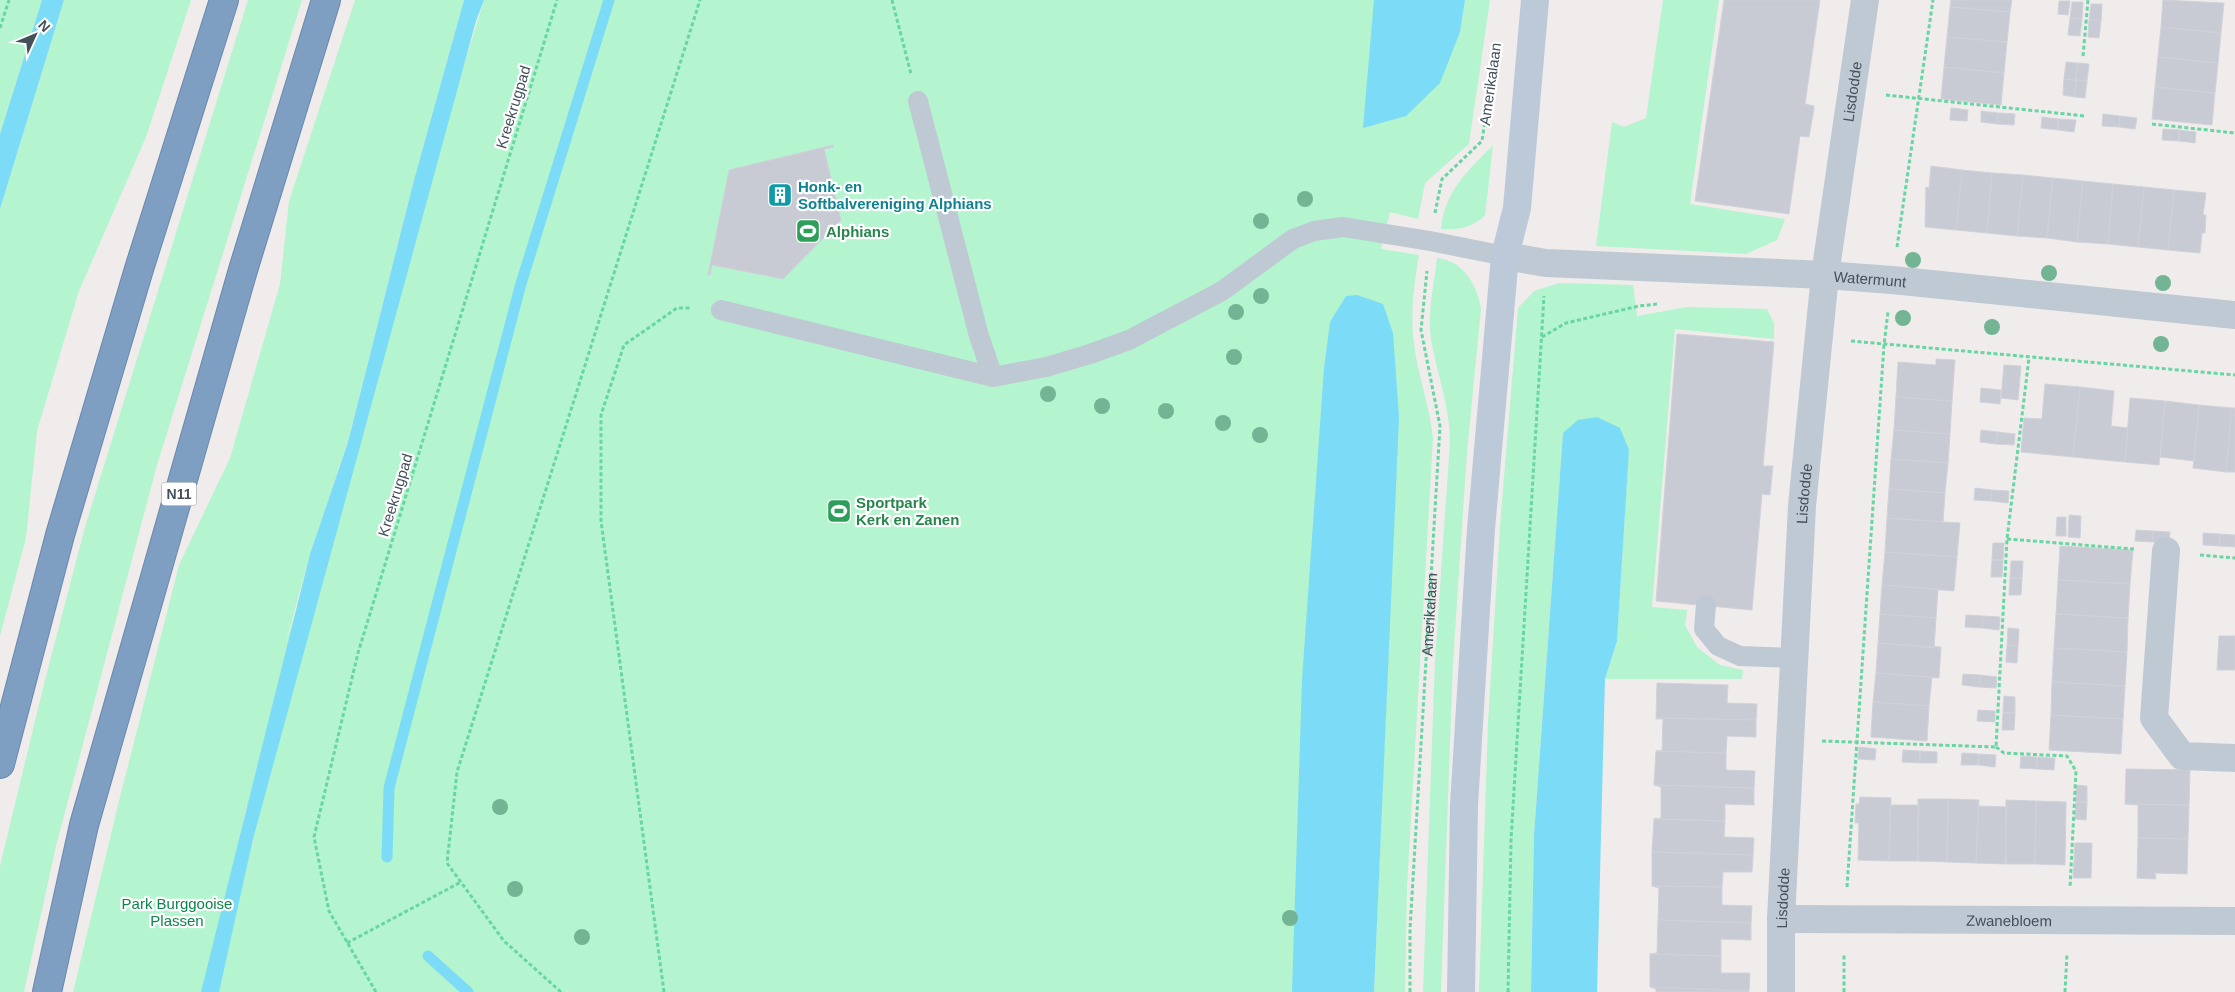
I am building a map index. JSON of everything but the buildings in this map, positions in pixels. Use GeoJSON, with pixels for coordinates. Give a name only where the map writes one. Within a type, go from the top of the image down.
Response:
{"type":"FeatureCollection","features":[{"type":"Feature","properties":{"kind":"highway"},"geometry":{"type":"LineString","coordinates":[[0,764],[62,526],[139,269],[224,0]]}},
{"type":"Feature","properties":{"kind":"highway","name":"N11"},"geometry":{"type":"LineString","coordinates":[[47,992],[84,825],[243,270],[326,0]]}},
{"type":"Feature","properties":{"kind":"street"},"geometry":{"type":"LineString","coordinates":[[1460,992],[1464,806],[1481,529],[1506,256],[1517,208],[1535,0]]}},
{"type":"Feature","properties":{"kind":"street","name":"Lisdodde"},"geometry":{"type":"LineString","coordinates":[[1781,992],[1782,919],[1802,506],[1825,275],[1850,91],[1865,0]]}},
{"type":"Feature","properties":{"kind":"street","name":"Watermunt"},"geometry":{"type":"LineString","coordinates":[[1506,256],[1546,263],[1825,275],[1892,280],[2235,315]]}},
{"type":"Feature","properties":{"kind":"street"},"geometry":{"type":"LineString","coordinates":[[2166,551],[2154,718],[2182,756],[2235,758]]}},
{"type":"Feature","properties":{"kind":"street","name":"Zwanebloem"},"geometry":{"type":"LineString","coordinates":[[1782,919],[2235,921]]}},
{"type":"Feature","properties":{"kind":"lane"},"geometry":{"type":"LineString","coordinates":[[918,101],[979,336],[993,377]]}},
{"type":"Feature","properties":{"kind":"lane"},"geometry":{"type":"LineString","coordinates":[[721,310],[993,377],[1046,367],[1129,340],[1222,291],[1293,239],[1314,231],[1343,227],[1430,240],[1506,256]]}},
{"type":"Feature","properties":{"kind":"lane"},"geometry":{"type":"LineString","coordinates":[[1706,606],[1704,630],[1718,646],[1740,656],[1794,658]]}},
{"type":"Feature","properties":{"kind":"path"},"geometry":{"type":"LineString","coordinates":[[0,28],[9,0]]}},
{"type":"Feature","properties":{"kind":"path","name":"Kreekrugpad"},"geometry":{"type":"LineString","coordinates":[[376,992],[329,911],[314,837],[358,653],[557,0]]}},
{"type":"Feature","properties":{"kind":"path"},"geometry":{"type":"LineString","coordinates":[[561,992],[504,941],[447,863],[457,772],[700,0]]}},
{"type":"Feature","properties":{"kind":"path"},"geometry":{"type":"LineString","coordinates":[[892,0],[918,101]]}},
{"type":"Feature","properties":{"kind":"path"},"geometry":{"type":"LineString","coordinates":[[1844,992],[1845,919],[1884,345],[1933,0]]}},
{"type":"Feature","properties":{"kind":"path"},"geometry":{"type":"LineString","coordinates":[[2082,56],[2088,0]]}},
{"type":"Feature","properties":{"kind":"path","name":"Amerikalaan"},"geometry":{"type":"LineString","coordinates":[[1410,992],[1410,929],[1440,426],[1421,330],[1430,240],[1442,179],[1482,141],[1494,56]]}},
{"type":"Feature","properties":{"kind":"path"},"geometry":{"type":"LineString","coordinates":[[1850,91],[2085,116]]}},
{"type":"Feature","properties":{"kind":"path"},"geometry":{"type":"LineString","coordinates":[[2152,124],[2235,133]]}},
{"type":"Feature","properties":{"kind":"path"},"geometry":{"type":"LineString","coordinates":[[1508,992],[1511,840],[1546,263]]}},
{"type":"Feature","properties":{"kind":"path"},"geometry":{"type":"LineString","coordinates":[[1541,337],[1566,323],[1638,306]]}},
{"type":"Feature","properties":{"kind":"path"},"geometry":{"type":"LineString","coordinates":[[664,992],[601,521],[601,415],[624,345],[677,308],[721,310]]}},
{"type":"Feature","properties":{"kind":"path"},"geometry":{"type":"LineString","coordinates":[[1818,337],[1884,345],[2235,376]]}},
{"type":"Feature","properties":{"kind":"path"},"geometry":{"type":"LineString","coordinates":[[1996,747],[2007,540],[2029,358]]}},
{"type":"Feature","properties":{"kind":"path"},"geometry":{"type":"LineString","coordinates":[[2007,540],[2166,551],[2235,558]]}},
{"type":"Feature","properties":{"kind":"path"},"geometry":{"type":"LineString","coordinates":[[1790,739],[1996,747],[2004,753],[2067,756],[2076,771],[2065,992]]}},
{"type":"Feature","properties":{"kind":"path"},"geometry":{"type":"LineString","coordinates":[[347,943],[461,882]]}},
{"type":"Feature","properties":{"kind":"green space"},"geometry":{"type":"Polygon","coordinates":[[[0,0],[42,0],[0,134],[0,0]]]}},
{"type":"Feature","properties":{"kind":"green space"},"geometry":{"type":"Polygon","coordinates":[[[64,0],[191,0],[146,137],[79,291],[37,431],[26,538],[0,636],[0,209],[64,0]]]}},
{"type":"Feature","properties":{"kind":"green space"},"geometry":{"type":"Polygon","coordinates":[[[248,0],[302,0],[157,465],[56,846],[24,992],[0,992],[0,866],[43,688],[85,527],[248,0]]]}},
{"type":"Feature","properties":{"kind":"green space","name":"Sportpark Kerk en Zanen"},"geometry":{"type":"Polygon","coordinates":[[[355,0],[464,0],[414,180],[348,441],[484,0],[1434,0],[1460,32],[1465,0],[1490,0],[1469,144],[1425,183],[1418,219],[1390,212],[1381,249],[1419,255],[1412,322],[1416,356],[1433,439],[1407,887],[1405,992],[1374,992],[1393,535],[1329,992],[73,992],[179,565],[230,458],[280,284],[289,201],[355,0]],[[348,444],[310,554],[285,646],[348,444]],[[247,805],[238,845],[252,845],[253,839],[247,805]]]}},
{"type":"Feature","properties":{"kind":"green space"},"geometry":{"type":"Polygon","coordinates":[[[1663,0],[1719,0],[1690,204],[1785,219],[1777,240],[1746,254],[1596,246],[1612,122],[1624,127],[1646,118],[1663,0]]]}},
{"type":"Feature","properties":{"kind":"green space"},"geometry":{"type":"Polygon","coordinates":[[[1493,145],[1485,216],[1464,227],[1441,229],[1443,215],[1452,192],[1466,173],[1493,145]]]}},
{"type":"Feature","properties":{"kind":"green space"},"geometry":{"type":"Polygon","coordinates":[[[1437,258],[1446,260],[1462,269],[1476,291],[1481,309],[1467,452],[1453,662],[1441,992],[1423,992],[1435,660],[1450,442],[1448,416],[1430,329],[1430,309],[1437,258]]]}},
{"type":"Feature","properties":{"kind":"green space"},"geometry":{"type":"Polygon","coordinates":[[[1559,283],[1633,285],[1637,316],[1687,307],[1767,309],[1774,323],[1774,339],[1675,329],[1652,607],[1687,610],[1685,625],[1697,647],[1720,665],[1743,670],[1742,679],[1605,679],[1617,641],[1629,450],[1563,433],[1534,835],[1531,992],[1479,992],[1488,723],[1500,526],[1518,308],[1534,291],[1559,283]]]}},
{"type":"Feature","properties":{"kind":"water"},"geometry":{"type":"Polygon","coordinates":[[[42,0],[64,0],[0,209],[0,134],[42,0]]]}},
{"type":"Feature","properties":{"kind":"water"},"geometry":{"type":"Polygon","coordinates":[[[464,0],[484,0],[476,21],[253,839],[219,992],[201,992],[310,554],[348,442],[414,180],[464,0]]]}},
{"type":"Feature","properties":{"kind":"water"},"geometry":{"type":"Polygon","coordinates":[[[1374,0],[1465,0],[1460,32],[1440,83],[1406,116],[1363,128],[1374,0]]]}},
{"type":"Feature","properties":{"kind":"water"},"geometry":{"type":"Polygon","coordinates":[[[1357,295],[1383,304],[1393,333],[1399,417],[1374,992],[1292,992],[1302,680],[1324,368],[1330,322],[1346,296],[1357,295]]]}},
{"type":"Feature","properties":{"kind":"water"},"geometry":{"type":"Polygon","coordinates":[[[1597,417],[1620,428],[1629,450],[1617,641],[1605,679],[1597,992],[1531,992],[1534,835],[1563,433],[1578,420],[1597,417]]]}},
{"type":"Feature","properties":{"kind":"waterway"},"geometry":{"type":"LineString","coordinates":[[387,857],[389,788],[520,287],[609,0]]}},
{"type":"Feature","properties":{"kind":"waterway"},"geometry":{"type":"LineString","coordinates":[[428,956],[468,992]]}},
{"type":"Feature","properties":{"kind":"place","name":"Honk- en Softbalvereniging Alphians"},"geometry":{"type":"Point","coordinates":[780,195]}},
{"type":"Feature","properties":{"kind":"place","name":"Alphians"},"geometry":{"type":"Point","coordinates":[808,231]}},
{"type":"Feature","properties":{"kind":"place","name":"Sportpark Kerk en Zanen"},"geometry":{"type":"Point","coordinates":[839,511]}},
{"type":"Feature","properties":{"kind":"park label","name":"Park Burggooise Plassen"},"geometry":{"type":"Point","coordinates":[177,912]}}]}
